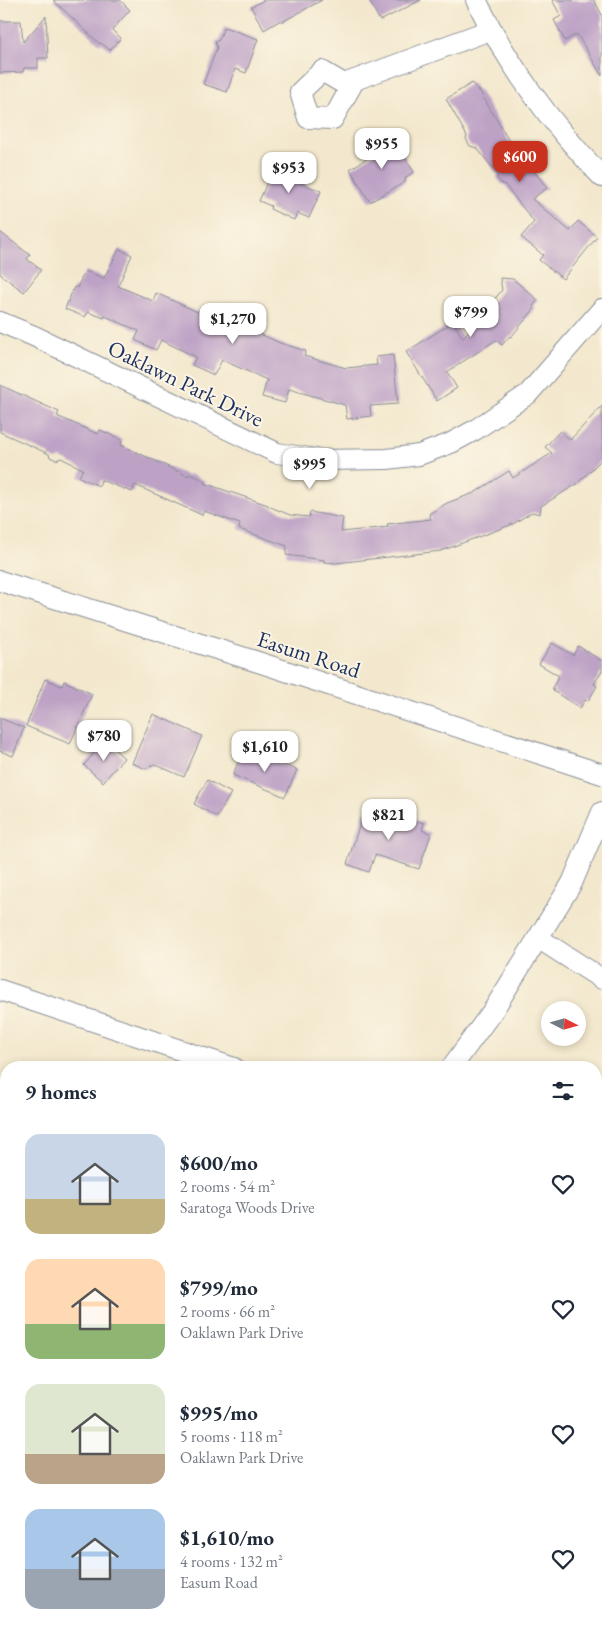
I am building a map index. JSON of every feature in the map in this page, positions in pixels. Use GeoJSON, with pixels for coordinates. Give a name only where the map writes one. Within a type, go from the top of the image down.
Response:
{"type":"FeatureCollection","features":[{"type":"Feature","properties":{"kind":"street"},"geometry":{"type":"LineString","coordinates":[[476,0],[490,30],[534,98],[571,145],[602,177]]}},
{"type":"Feature","properties":{"kind":"street"},"geometry":{"type":"LineString","coordinates":[[353,83],[333,119],[308,118],[300,92],[322,70],[344,84],[490,30]]}},
{"type":"Feature","properties":{"kind":"street","name":"Oaklawn Park Drive"},"geometry":{"type":"LineString","coordinates":[[0,322],[34,336],[277,452],[322,460],[387,459],[420,455],[451,442],[475,430],[528,394],[602,309]]}},
{"type":"Feature","properties":{"kind":"street","name":"Easum Road"},"geometry":{"type":"LineString","coordinates":[[0,581],[267,665],[602,774]]}},
{"type":"Feature","properties":{"kind":"street"},"geometry":{"type":"LineString","coordinates":[[456,1061],[494,1009],[572,883],[602,812]]}},
{"type":"Feature","properties":{"kind":"street"},"geometry":{"type":"LineString","coordinates":[[538,938],[602,979]]}},
{"type":"Feature","properties":{"kind":"street"},"geometry":{"type":"LineString","coordinates":[[0,990],[213,1061]]}},
{"type":"Feature","properties":{"kind":"building"},"geometry":{"type":"Polygon","coordinates":[[[53,0],[120,0],[130,10],[112,30],[121,38],[110,50],[100,44],[53,0]]]}},
{"type":"Feature","properties":{"kind":"building"},"geometry":{"type":"Polygon","coordinates":[[[264,0],[322,0],[264,30],[251,7],[264,0]]]}},
{"type":"Feature","properties":{"kind":"building"},"geometry":{"type":"Polygon","coordinates":[[[369,0],[421,0],[380,21],[369,0]]]}},
{"type":"Feature","properties":{"kind":"building"},"geometry":{"type":"Polygon","coordinates":[[[552,0],[594,0],[602,15],[602,76],[577,34],[565,41],[554,20],[561,16],[552,0]]]}},
{"type":"Feature","properties":{"kind":"building"},"geometry":{"type":"Polygon","coordinates":[[[46,16],[48,58],[38,58],[38,68],[24,68],[23,72],[0,73],[0,21],[21,21],[23,42],[46,16]]]}},
{"type":"Feature","properties":{"kind":"building"},"geometry":{"type":"Polygon","coordinates":[[[224,27],[258,39],[246,73],[235,69],[227,92],[203,84],[217,48],[215,42],[219,40],[224,27]]]}},
{"type":"Feature","properties":{"kind":"building"},"geometry":{"type":"Polygon","coordinates":[[[472,83],[479,90],[512,146],[516,144],[526,157],[524,158],[547,188],[532,199],[570,231],[578,221],[597,237],[563,279],[539,260],[543,255],[521,237],[534,222],[505,185],[497,178],[498,175],[477,148],[470,146],[466,139],[467,136],[446,99],[472,83]]]}},
{"type":"Feature","properties":{"kind":"building"},"geometry":{"type":"Polygon","coordinates":[[[392,137],[414,172],[406,177],[405,182],[370,202],[350,169],[374,154],[372,149],[392,137]]]}},
{"type":"Feature","properties":{"kind":"building"},"geometry":{"type":"Polygon","coordinates":[[[276,162],[296,172],[293,180],[321,191],[309,218],[297,213],[294,220],[270,209],[271,206],[259,201],[276,162]]]}},
{"type":"Feature","properties":{"kind":"building"},"geometry":{"type":"Polygon","coordinates":[[[0,232],[30,255],[27,259],[41,270],[24,292],[0,274],[0,232]]]}},
{"type":"Feature","properties":{"kind":"building"},"geometry":{"type":"Polygon","coordinates":[[[119,249],[132,255],[118,286],[153,301],[156,293],[213,319],[225,313],[227,319],[280,343],[306,351],[304,356],[346,368],[377,365],[376,357],[393,355],[398,404],[370,406],[371,416],[347,419],[345,405],[289,389],[285,403],[262,397],[267,380],[222,360],[214,375],[192,365],[196,357],[161,340],[156,350],[135,340],[139,331],[105,316],[104,318],[88,312],[85,317],[65,309],[74,287],[77,288],[85,271],[104,278],[119,249]]]}},
{"type":"Feature","properties":{"kind":"building"},"geometry":{"type":"Polygon","coordinates":[[[500,278],[513,279],[538,300],[533,306],[535,308],[502,345],[496,340],[447,372],[457,388],[437,401],[406,352],[453,322],[463,338],[502,290],[500,278]]]}},
{"type":"Feature","properties":{"kind":"building"},"geometry":{"type":"Polygon","coordinates":[[[0,385],[59,412],[57,416],[98,434],[100,430],[122,440],[121,445],[188,476],[189,474],[197,477],[205,481],[204,483],[268,505],[290,515],[309,517],[310,512],[343,518],[341,532],[388,527],[387,524],[431,519],[429,514],[447,503],[474,493],[509,471],[513,478],[552,453],[545,447],[560,431],[570,440],[602,406],[602,459],[577,484],[541,506],[540,514],[532,512],[513,524],[441,551],[336,563],[324,562],[324,560],[286,555],[287,546],[239,529],[240,524],[204,511],[202,515],[135,485],[132,492],[101,480],[99,486],[79,477],[83,469],[61,458],[56,460],[50,457],[49,454],[0,432],[0,385]]]}},
{"type":"Feature","properties":{"kind":"building"},"geometry":{"type":"Polygon","coordinates":[[[552,643],[573,655],[578,646],[602,661],[602,671],[594,684],[597,686],[588,701],[585,700],[580,708],[553,691],[554,689],[552,688],[559,676],[539,664],[552,643]]]}},
{"type":"Feature","properties":{"kind":"building"},"geometry":{"type":"Polygon","coordinates":[[[45,679],[62,686],[64,681],[92,694],[70,744],[26,726],[45,679]]]}},
{"type":"Feature","properties":{"kind":"building"},"geometry":{"type":"Polygon","coordinates":[[[153,714],[202,736],[184,777],[154,764],[146,769],[132,763],[153,714]]]}},
{"type":"Feature","properties":{"kind":"building"},"geometry":{"type":"Polygon","coordinates":[[[0,718],[24,728],[13,756],[0,751],[0,718]]]}},
{"type":"Feature","properties":{"kind":"building"},"geometry":{"type":"Polygon","coordinates":[[[105,741],[124,758],[103,782],[84,765],[105,741]]]}},
{"type":"Feature","properties":{"kind":"building"},"geometry":{"type":"Polygon","coordinates":[[[243,749],[297,770],[285,797],[233,775],[243,749]]]}},
{"type":"Feature","properties":{"kind":"building"},"geometry":{"type":"Polygon","coordinates":[[[207,780],[231,793],[217,817],[194,804],[207,780]]]}},
{"type":"Feature","properties":{"kind":"building"},"geometry":{"type":"Polygon","coordinates":[[[379,809],[424,823],[422,830],[431,834],[419,869],[375,855],[369,872],[347,864],[364,811],[377,816],[379,809]]]}}]}
